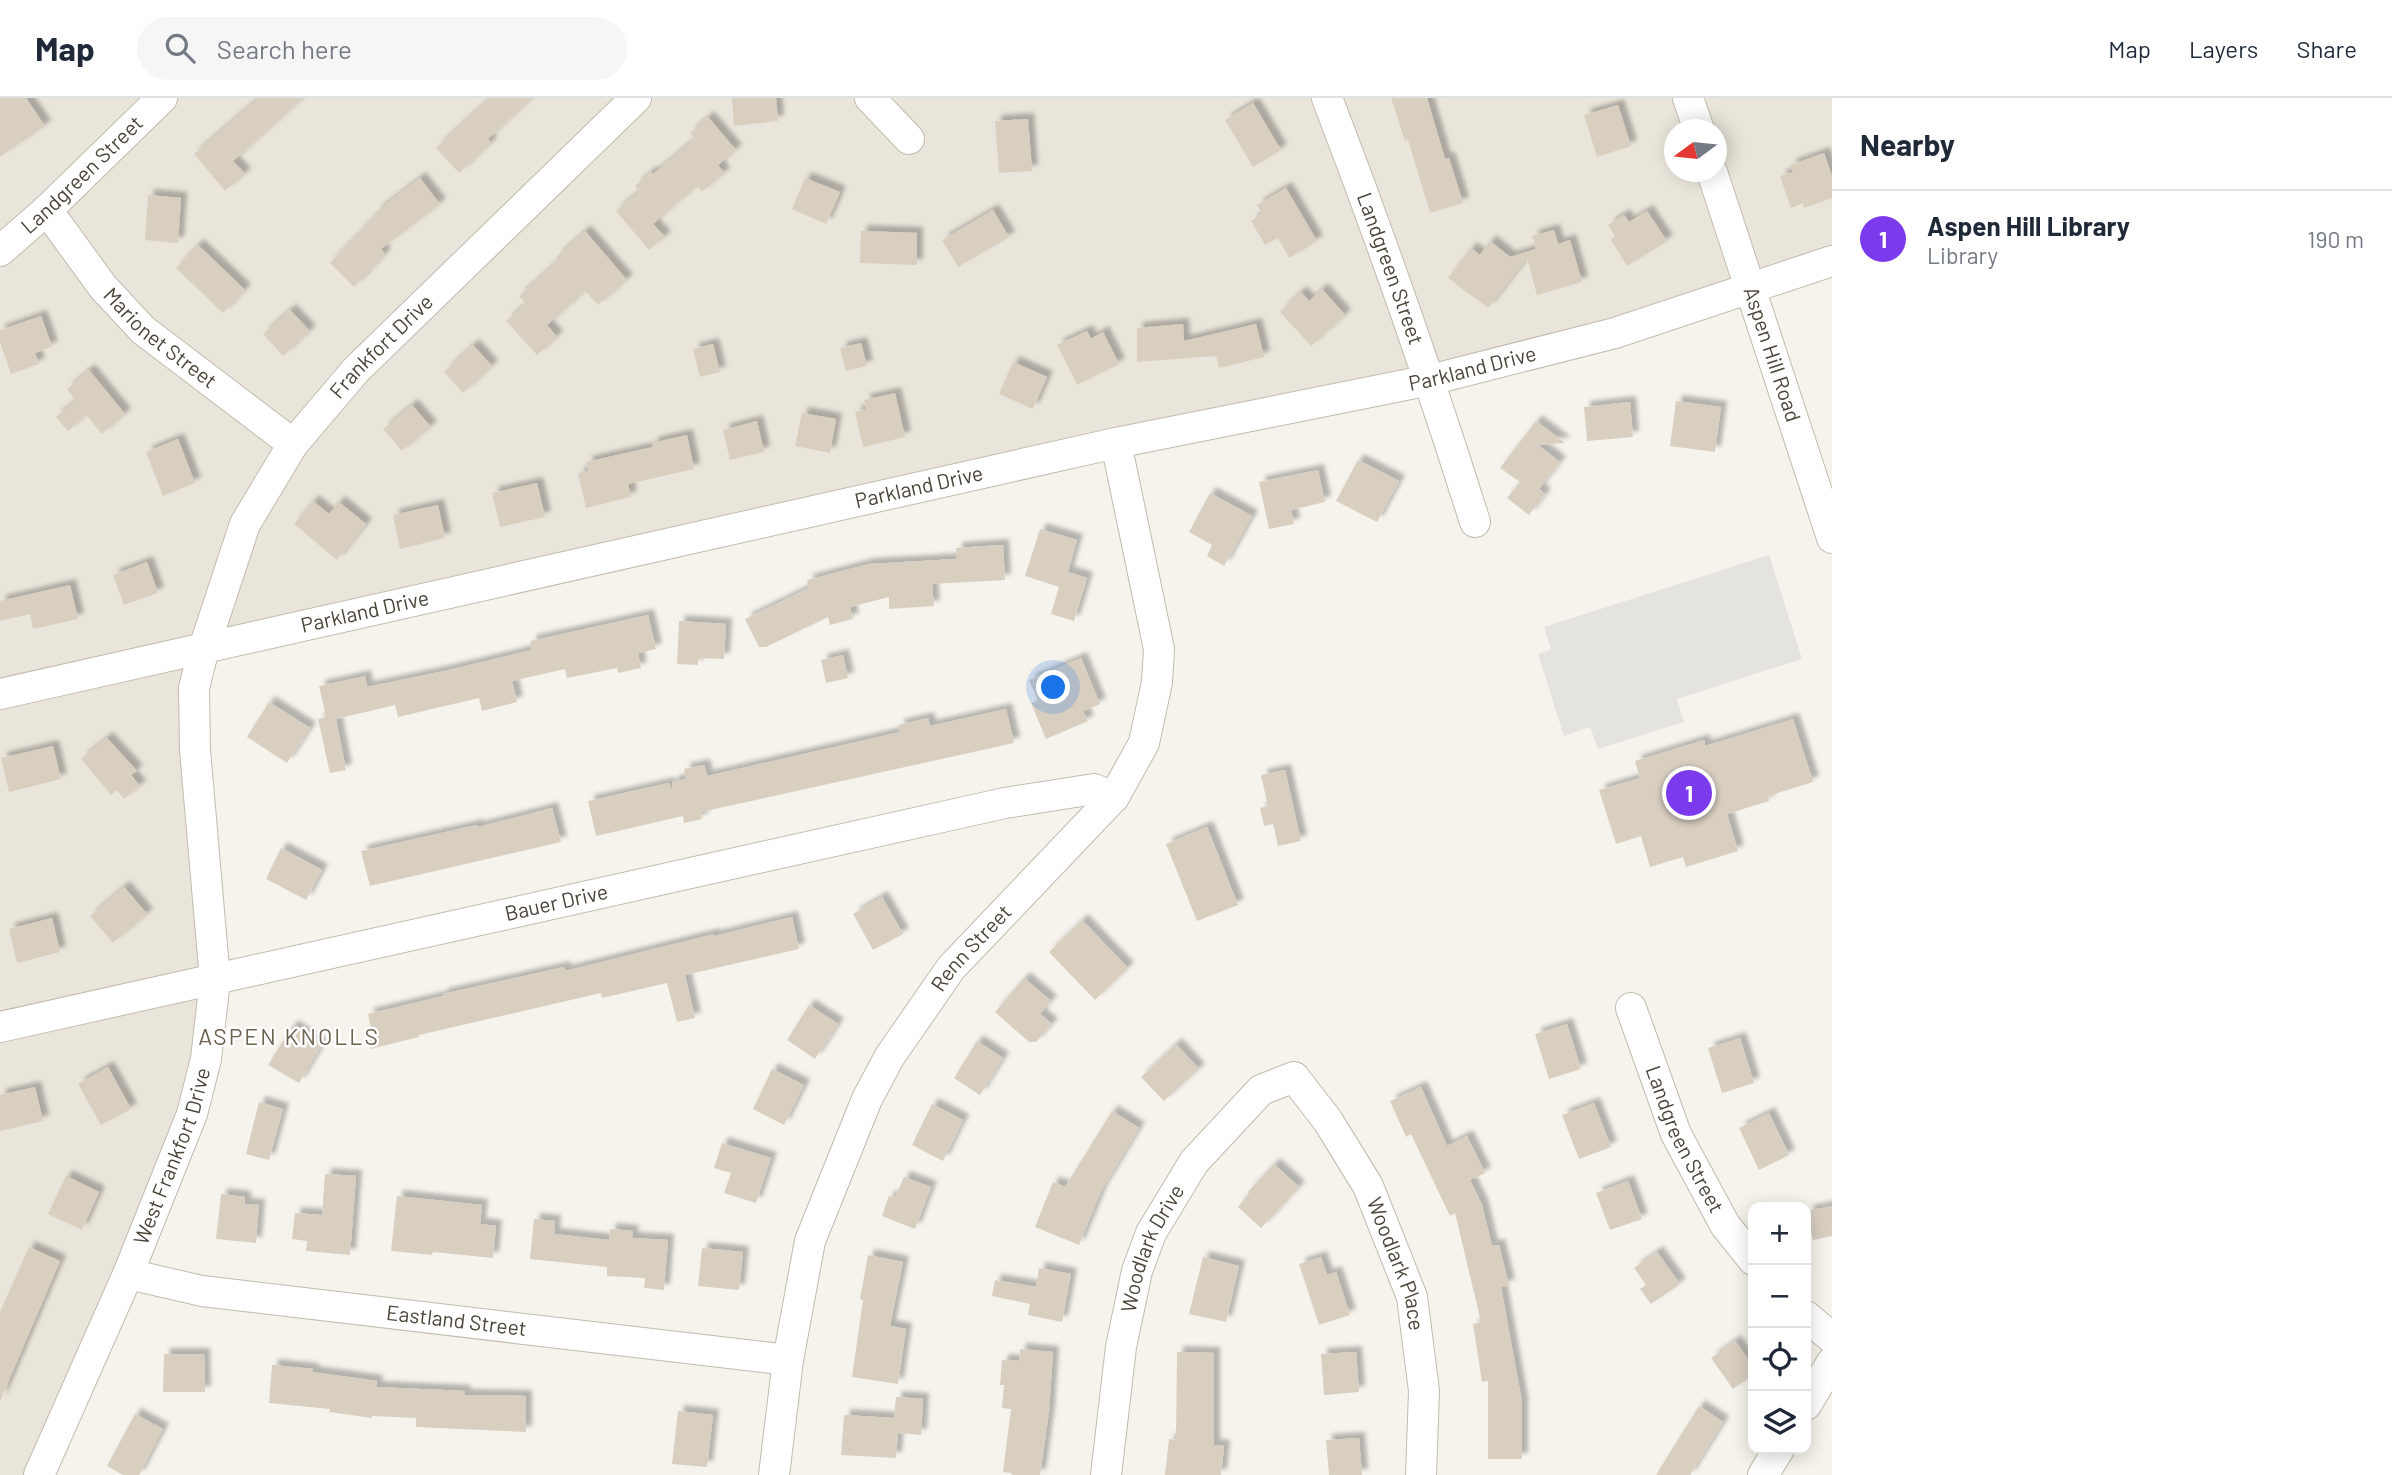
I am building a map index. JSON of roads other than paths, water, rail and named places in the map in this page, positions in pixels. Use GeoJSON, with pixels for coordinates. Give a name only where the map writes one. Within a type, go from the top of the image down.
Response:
{"type":"FeatureCollection","features":[{"type":"Feature","properties":{"kind":"street","name":"Landgreen Street"},"geometry":{"type":"LineString","coordinates":[[0,251],[47,210],[162,98]]}},
{"type":"Feature","properties":{"kind":"street","name":"Frankfort Drive"},"geometry":{"type":"LineString","coordinates":[[204,648],[245,524],[293,444],[356,370],[636,98]]}},
{"type":"Feature","properties":{"kind":"street"},"geometry":{"type":"LineString","coordinates":[[870,98],[909,139]]}},
{"type":"Feature","properties":{"kind":"street","name":"Landgreen Street"},"geometry":{"type":"LineString","coordinates":[[1327,98],[1374,219],[1430,380],[1475,522]]}},
{"type":"Feature","properties":{"kind":"street"},"geometry":{"type":"LineString","coordinates":[[1688,98],[1695,119]]}},
{"type":"Feature","properties":{"kind":"street","name":"Aspen Hill Road"},"geometry":{"type":"LineString","coordinates":[[1715,182],[1832,538]]}},
{"type":"Feature","properties":{"kind":"street","name":"Marionet Street"},"geometry":{"type":"LineString","coordinates":[[47,210],[103,287],[142,330],[293,444]]}},
{"type":"Feature","properties":{"kind":"street","name":"Parkland Drive"},"geometry":{"type":"LineString","coordinates":[[0,694],[1116,443],[1430,380],[1615,333],[1832,261]]}},
{"type":"Feature","properties":{"kind":"street","name":"Renn Street"},"geometry":{"type":"LineString","coordinates":[[774,1475],[788,1360],[810,1241],[867,1099],[890,1056],[951,968],[1114,797],[1144,743],[1157,682],[1159,649],[1116,443]]}},
{"type":"Feature","properties":{"kind":"street","name":"West Frankfort Drive"},"geometry":{"type":"LineString","coordinates":[[39,1475],[128,1274],[192,1114],[206,1059],[215,981],[195,750],[194,688],[204,648]]}},
{"type":"Feature","properties":{"kind":"street","name":"Bauer Drive"},"geometry":{"type":"LineString","coordinates":[[0,1027],[1005,803],[1094,789],[1114,797]]}},
{"type":"Feature","properties":{"kind":"street","name":"Landgreen Street"},"geometry":{"type":"LineString","coordinates":[[1631,1008],[1675,1134],[1725,1225],[1748,1254]]}},
{"type":"Feature","properties":{"kind":"street","name":"Woodlark Drive"},"geometry":{"type":"LineString","coordinates":[[1106,1475],[1121,1348],[1138,1271],[1151,1233],[1203,1151],[1261,1090],[1294,1077]]}},
{"type":"Feature","properties":{"kind":"street","name":"Woodlark Place"},"geometry":{"type":"LineString","coordinates":[[1294,1077],[1328,1121],[1368,1186],[1412,1297],[1424,1391],[1422,1475]]}},
{"type":"Feature","properties":{"kind":"street","name":"Eastland Street"},"geometry":{"type":"LineString","coordinates":[[128,1274],[202,1291],[788,1360]]}},
{"type":"Feature","properties":{"kind":"street"},"geometry":{"type":"LineString","coordinates":[[1811,1320],[1832,1338]]}},
{"type":"Feature","properties":{"kind":"street"},"geometry":{"type":"LineString","coordinates":[[1811,1397],[1832,1362]]}},
{"type":"Feature","properties":{"kind":"street"},"geometry":{"type":"LineString","coordinates":[[1763,1475],[1776,1454]]}},
{"type":"Feature","properties":{"kind":"place","name":"Aspen Hill Library"},"geometry":{"type":"Point","coordinates":[1689,793]}},
{"type":"Feature","properties":{"kind":"district","name":"ASPEN KNOLLS"},"geometry":{"type":"Point","coordinates":[289,1037]}}]}
